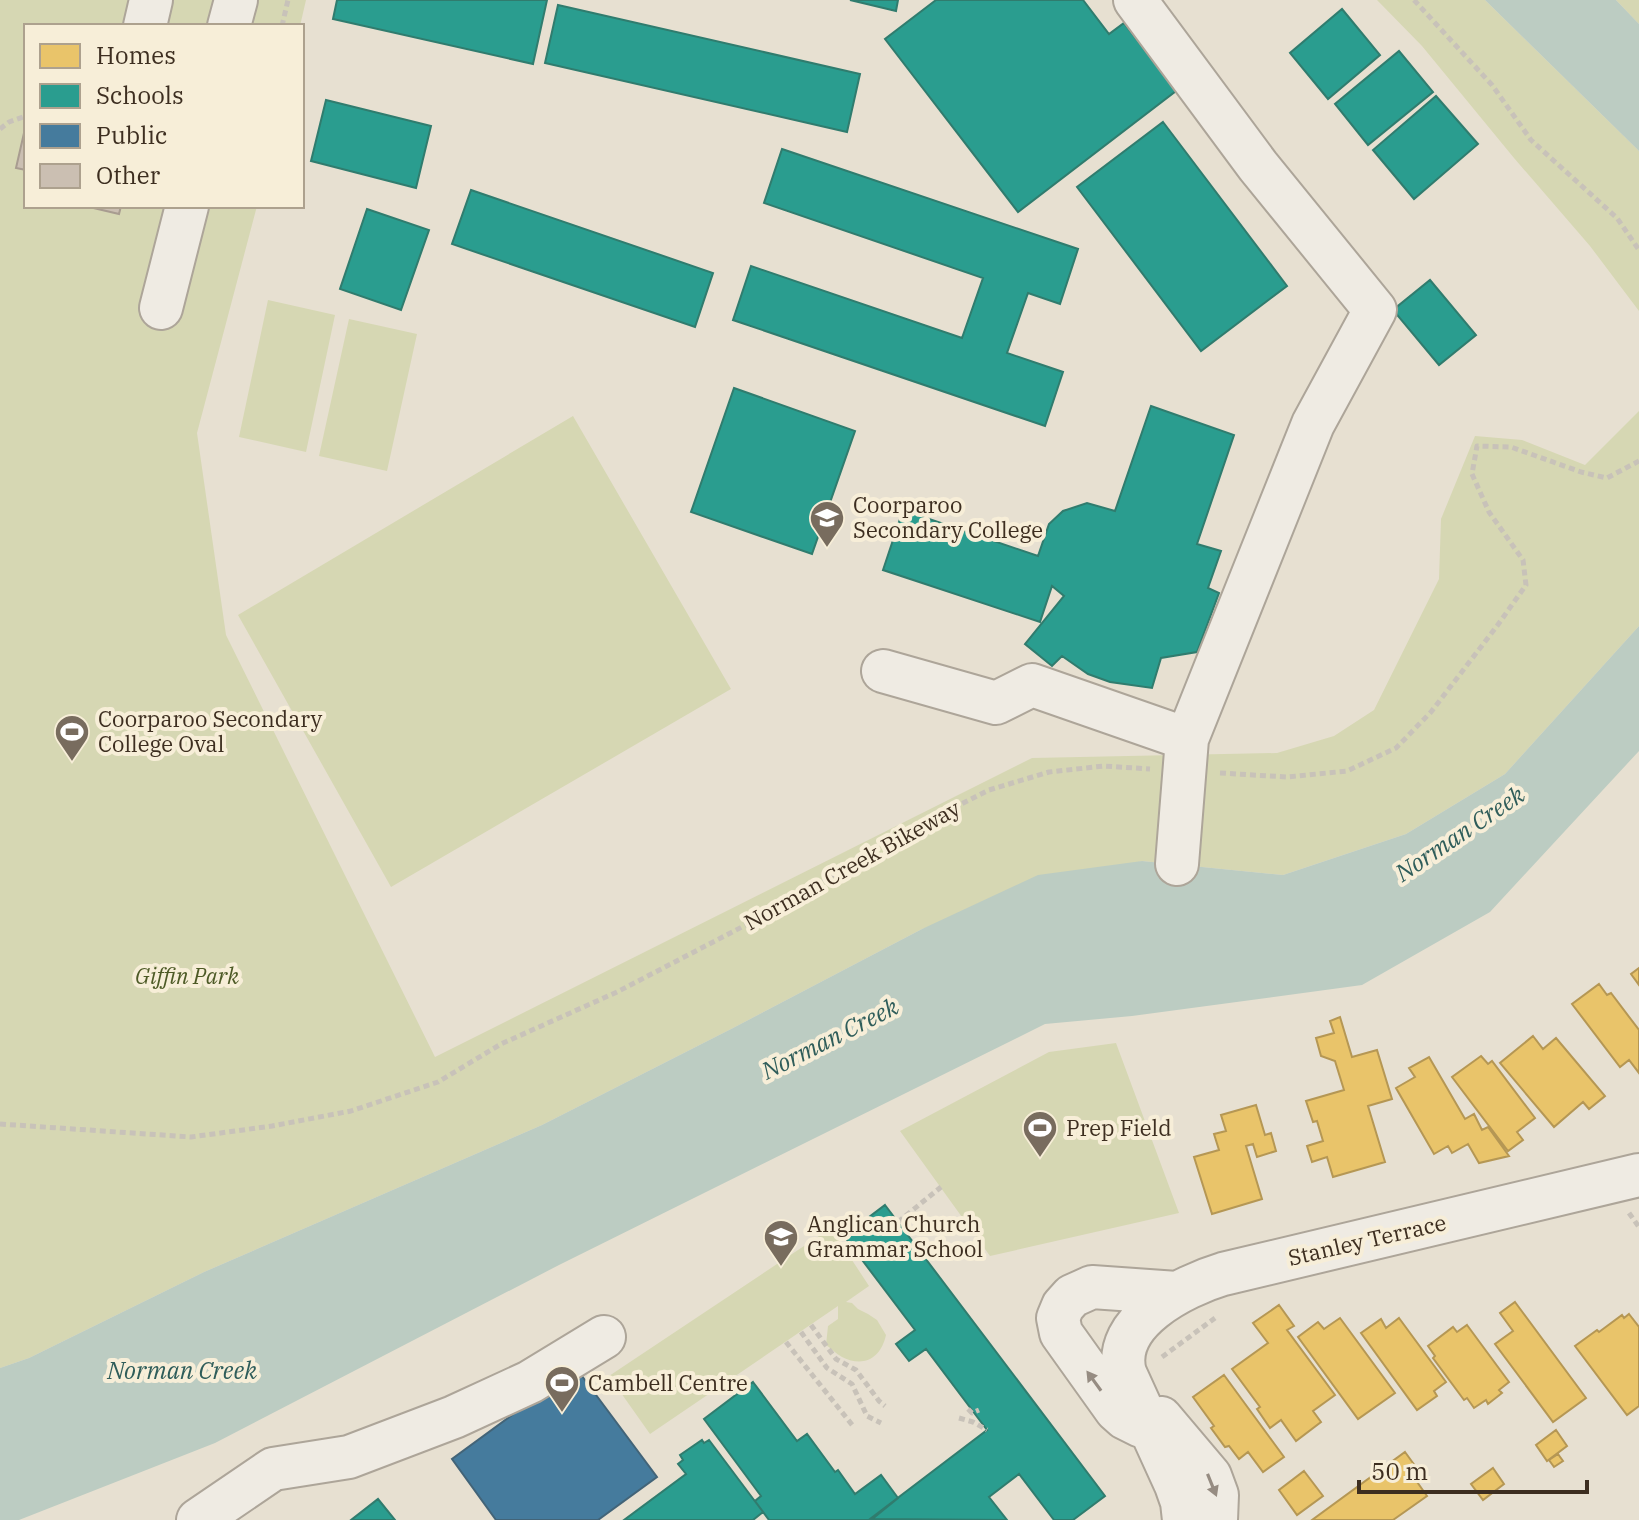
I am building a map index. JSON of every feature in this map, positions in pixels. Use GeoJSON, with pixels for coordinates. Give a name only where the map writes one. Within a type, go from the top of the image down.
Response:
{"type":"FeatureCollection","features":[{"type":"Feature","properties":{"kind":"street"},"geometry":{"type":"LineString","coordinates":[[145,24],[151,0]]}},
{"type":"Feature","properties":{"kind":"street"},"geometry":{"type":"LineString","coordinates":[[230,24],[236,0]]}},
{"type":"Feature","properties":{"kind":"street"},"geometry":{"type":"LineString","coordinates":[[1135,0],[1258,166],[1375,310],[1313,424],[1186,755],[1177,864]]}},
{"type":"Feature","properties":{"kind":"street"},"geometry":{"type":"LineString","coordinates":[[161,308],[186,208]]}},
{"type":"Feature","properties":{"kind":"street"},"geometry":{"type":"LineString","coordinates":[[883,671],[996,703],[1032,685],[1186,755]]}},
{"type":"Feature","properties":{"kind":"street","name":"Stanley Terrace"},"geometry":{"type":"LineString","coordinates":[[1126,1366],[1127,1341],[1138,1325],[1177,1293],[1204,1280],[1639,1175]]}},
{"type":"Feature","properties":{"kind":"street"},"geometry":{"type":"LineString","coordinates":[[1152,1431],[1116,1410],[1061,1333],[1059,1312],[1072,1296],[1092,1287],[1177,1293]]}},
{"type":"Feature","properties":{"kind":"street"},"geometry":{"type":"LineString","coordinates":[[198,1520],[273,1469],[349,1457],[454,1417],[530,1382],[604,1337]]}},
{"type":"Feature","properties":{"kind":"street"},"geometry":{"type":"LineString","coordinates":[[1126,1366],[1210,1476],[1217,1495],[1191,1520],[1183,1508],[1179,1490],[1126,1366]]}},
{"type":"Feature","properties":{"kind":"path"},"geometry":{"type":"LineString","coordinates":[[282,24],[288,0]]}},
{"type":"Feature","properties":{"kind":"path"},"geometry":{"type":"LineString","coordinates":[[1414,0],[1492,85],[1531,140],[1617,218],[1639,250]]}},
{"type":"Feature","properties":{"kind":"path"},"geometry":{"type":"LineString","coordinates":[[0,129],[24,117]]}},
{"type":"Feature","properties":{"kind":"path","name":"Norman Creek Bikeway"},"geometry":{"type":"LineString","coordinates":[[0,1124],[191,1137],[351,1111],[438,1082],[501,1044],[617,992],[811,891],[862,854],[989,790],[1049,772],[1186,755],[1287,777],[1347,771],[1396,748],[1431,712],[1526,585],[1523,560],[1489,512],[1472,474],[1477,446],[1511,447],[1607,478],[1639,461]]}},
{"type":"Feature","properties":{"kind":"path"},"geometry":{"type":"LineString","coordinates":[[898,1222],[941,1187]]}},
{"type":"Feature","properties":{"kind":"path"},"geometry":{"type":"LineString","coordinates":[[811,1325],[836,1359],[856,1370],[885,1406]]}},
{"type":"Feature","properties":{"kind":"path"},"geometry":{"type":"LineString","coordinates":[[801,1332],[827,1368],[852,1384],[867,1416],[881,1423]]}},
{"type":"Feature","properties":{"kind":"path"},"geometry":{"type":"LineString","coordinates":[[786,1342],[853,1426]]}},
{"type":"Feature","properties":{"kind":"path"},"geometry":{"type":"LineString","coordinates":[[968,1409],[972,1413],[979,1410]]}},
{"type":"Feature","properties":{"kind":"path"},"geometry":{"type":"LineString","coordinates":[[959,1418],[987,1430]]}},
{"type":"Feature","properties":{"kind":"green space","name":"Giffin Park"},"geometry":{"type":"Polygon","coordinates":[[[0,0],[306,0],[300,24],[24,24],[24,208],[256,208],[197,433],[226,635],[435,1057],[1032,758],[1277,753],[1334,736],[1374,710],[1439,579],[1441,519],[1475,436],[1522,440],[1585,465],[1639,411],[1639,626],[1505,774],[1406,834],[1283,875],[1142,861],[922,929],[542,1125],[204,1272],[29,1358],[0,1368],[0,0]]]}},
{"type":"Feature","properties":{"kind":"green space"},"geometry":{"type":"Polygon","coordinates":[[[1377,0],[1485,0],[1639,151],[1639,311],[1590,246],[1422,46],[1377,0]]]}},
{"type":"Feature","properties":{"kind":"green space"},"geometry":{"type":"Polygon","coordinates":[[[1616,0],[1639,0],[1639,24],[1616,0]]]}},
{"type":"Feature","properties":{"kind":"green space"},"geometry":{"type":"Polygon","coordinates":[[[268,300],[335,315],[306,452],[239,437],[268,300]]]}},
{"type":"Feature","properties":{"kind":"green space"},"geometry":{"type":"Polygon","coordinates":[[[349,319],[417,334],[387,471],[319,456],[349,319]]]}},
{"type":"Feature","properties":{"kind":"green space"},"geometry":{"type":"Polygon","coordinates":[[[573,416],[731,689],[391,887],[238,615],[573,416]]]}},
{"type":"Feature","properties":{"kind":"green space","name":"Prep Field"},"geometry":{"type":"Polygon","coordinates":[[[1116,1043],[1179,1213],[990,1256],[900,1131],[1049,1052],[1116,1043]]]}},
{"type":"Feature","properties":{"kind":"green space"},"geometry":{"type":"Polygon","coordinates":[[[831,1228],[869,1286],[846,1302],[877,1320],[886,1335],[876,1355],[864,1361],[850,1360],[826,1345],[828,1326],[838,1319],[838,1306],[650,1434],[609,1376],[831,1228]]]}},
{"type":"Feature","properties":{"kind":"water"},"geometry":{"type":"Polygon","coordinates":[[[1485,0],[1616,0],[1639,24],[1639,151],[1485,0]]]}},
{"type":"Feature","properties":{"kind":"water","name":"Norman Creek"},"geometry":{"type":"Polygon","coordinates":[[[1639,626],[1639,751],[1490,912],[1362,985],[1132,1016],[1045,1024],[559,1265],[215,1443],[19,1520],[0,1520],[0,1368],[29,1358],[204,1272],[542,1125],[922,929],[1038,875],[1142,861],[1283,875],[1406,834],[1505,774],[1639,626]]]}},
{"type":"Feature","properties":{"kind":"building: Homes"},"geometry":{"type":"Polygon","coordinates":[[[1639,968],[1639,985],[1631,974],[1639,968]]]}},
{"type":"Feature","properties":{"kind":"building: Homes"},"geometry":{"type":"Polygon","coordinates":[[[1599,984],[1607,995],[1611,993],[1639,1030],[1639,1073],[1629,1060],[1620,1067],[1572,1004],[1599,984]]]}},
{"type":"Feature","properties":{"kind":"building: Homes"},"geometry":{"type":"Polygon","coordinates":[[[1340,1017],[1352,1057],[1377,1050],[1392,1099],[1368,1106],[1385,1162],[1333,1177],[1327,1157],[1312,1162],[1307,1146],[1323,1141],[1306,1101],[1344,1090],[1335,1061],[1321,1056],[1316,1038],[1334,1033],[1330,1021],[1340,1017]]]}},
{"type":"Feature","properties":{"kind":"building: Homes"},"geometry":{"type":"Polygon","coordinates":[[[1533,1036],[1543,1049],[1556,1038],[1605,1096],[1589,1109],[1583,1102],[1554,1127],[1500,1063],[1533,1036]]]}},
{"type":"Feature","properties":{"kind":"building: Homes"},"geometry":{"type":"Polygon","coordinates":[[[1481,1056],[1488,1064],[1492,1061],[1535,1118],[1517,1132],[1523,1140],[1508,1151],[1452,1077],[1481,1056]]]}},
{"type":"Feature","properties":{"kind":"building: Homes"},"geometry":{"type":"Polygon","coordinates":[[[1429,1057],[1465,1119],[1474,1114],[1482,1130],[1488,1127],[1509,1156],[1479,1163],[1468,1144],[1452,1153],[1448,1146],[1434,1154],[1396,1088],[1415,1077],[1409,1068],[1429,1057]]]}},
{"type":"Feature","properties":{"kind":"building: Homes"},"geometry":{"type":"Polygon","coordinates":[[[1256,1105],[1265,1135],[1271,1133],[1276,1151],[1257,1157],[1253,1144],[1246,1146],[1262,1199],[1212,1214],[1194,1157],[1219,1150],[1214,1134],[1226,1131],[1221,1115],[1256,1105]]]}},
{"type":"Feature","properties":{"kind":"building: Homes"},"geometry":{"type":"Polygon","coordinates":[[[1515,1302],[1586,1398],[1553,1422],[1495,1344],[1513,1331],[1500,1313],[1515,1302]]]}},
{"type":"Feature","properties":{"kind":"building: Homes"},"geometry":{"type":"Polygon","coordinates":[[[1279,1305],[1294,1326],[1287,1330],[1335,1395],[1313,1411],[1321,1422],[1296,1441],[1281,1420],[1270,1428],[1257,1409],[1260,1407],[1232,1369],[1268,1343],[1253,1323],[1279,1305]]]}},
{"type":"Feature","properties":{"kind":"building: Homes"},"geometry":{"type":"Polygon","coordinates":[[[1629,1314],[1639,1327],[1639,1406],[1627,1415],[1575,1346],[1622,1315],[1624,1318],[1629,1314]]]}},
{"type":"Feature","properties":{"kind":"building: Homes"},"geometry":{"type":"Polygon","coordinates":[[[1340,1318],[1395,1393],[1358,1419],[1298,1337],[1318,1322],[1324,1329],[1340,1318]]]}},
{"type":"Feature","properties":{"kind":"building: Homes"},"geometry":{"type":"Polygon","coordinates":[[[1399,1318],[1446,1382],[1434,1391],[1437,1396],[1417,1410],[1361,1333],[1381,1319],[1386,1328],[1399,1318]]]}},
{"type":"Feature","properties":{"kind":"building: Homes"},"geometry":{"type":"Polygon","coordinates":[[[1467,1325],[1509,1382],[1499,1390],[1502,1393],[1488,1404],[1486,1400],[1474,1408],[1467,1398],[1464,1400],[1433,1358],[1435,1356],[1428,1346],[1453,1327],[1457,1332],[1467,1325]]]}},
{"type":"Feature","properties":{"kind":"building: Homes"},"geometry":{"type":"Polygon","coordinates":[[[1224,1375],[1284,1457],[1263,1472],[1248,1452],[1239,1459],[1229,1446],[1225,1447],[1193,1397],[1224,1375]]]}},
{"type":"Feature","properties":{"kind":"building: Homes"},"geometry":{"type":"Polygon","coordinates":[[[1556,1430],[1567,1446],[1547,1461],[1536,1445],[1556,1430]]]}},
{"type":"Feature","properties":{"kind":"building: Homes"},"geometry":{"type":"Polygon","coordinates":[[[1405,1452],[1421,1474],[1415,1479],[1427,1496],[1393,1520],[1312,1520],[1405,1452]]]}},
{"type":"Feature","properties":{"kind":"building: Homes"},"geometry":{"type":"Polygon","coordinates":[[[1558,1454],[1563,1461],[1554,1467],[1549,1460],[1558,1454]]]}},
{"type":"Feature","properties":{"kind":"building: Homes"},"geometry":{"type":"Polygon","coordinates":[[[1493,1468],[1504,1484],[1483,1500],[1471,1484],[1493,1468]]]}},
{"type":"Feature","properties":{"kind":"building: Homes"},"geometry":{"type":"Polygon","coordinates":[[[1304,1471],[1323,1496],[1297,1515],[1279,1490],[1304,1471]]]}},
{"type":"Feature","properties":{"kind":"building: Schools"},"geometry":{"type":"Polygon","coordinates":[[[337,0],[547,0],[533,64],[333,19],[337,0]]]}},
{"type":"Feature","properties":{"kind":"building: Schools"},"geometry":{"type":"Polygon","coordinates":[[[850,0],[898,0],[896,11],[850,0]]]}},
{"type":"Feature","properties":{"kind":"building: Schools"},"geometry":{"type":"Polygon","coordinates":[[[936,0],[1083,0],[1109,34],[1124,23],[1176,91],[1018,212],[885,39],[936,0]]]}},
{"type":"Feature","properties":{"kind":"building: Schools"},"geometry":{"type":"Polygon","coordinates":[[[558,5],[860,74],[847,132],[545,63],[558,5]]]}},
{"type":"Feature","properties":{"kind":"building: Schools"},"geometry":{"type":"Polygon","coordinates":[[[1342,9],[1380,55],[1328,99],[1290,53],[1342,9]]]}},
{"type":"Feature","properties":{"kind":"building: Schools"},"geometry":{"type":"Polygon","coordinates":[[[1399,51],[1433,92],[1368,145],[1335,104],[1399,51]]]}},
{"type":"Feature","properties":{"kind":"building: Schools"},"geometry":{"type":"Polygon","coordinates":[[[1436,96],[1478,144],[1414,199],[1373,150],[1436,96]]]}},
{"type":"Feature","properties":{"kind":"building: Schools"},"geometry":{"type":"Polygon","coordinates":[[[326,100],[431,126],[416,188],[311,161],[326,100]]]}},
{"type":"Feature","properties":{"kind":"building: Schools"},"geometry":{"type":"Polygon","coordinates":[[[1163,122],[1287,286],[1201,351],[1077,187],[1163,122]]]}},
{"type":"Feature","properties":{"kind":"building: Schools"},"geometry":{"type":"Polygon","coordinates":[[[782,149],[1078,249],[1060,304],[1028,293],[1007,353],[1063,372],[1045,426],[733,320],[751,266],[962,338],[983,278],[764,203],[782,149]]]}},
{"type":"Feature","properties":{"kind":"building: Schools"},"geometry":{"type":"Polygon","coordinates":[[[471,190],[713,273],[695,327],[452,244],[471,190]]]}},
{"type":"Feature","properties":{"kind":"building: Schools"},"geometry":{"type":"Polygon","coordinates":[[[367,209],[429,230],[401,310],[340,289],[367,209]]]}},
{"type":"Feature","properties":{"kind":"building: Schools"},"geometry":{"type":"Polygon","coordinates":[[[1430,280],[1476,335],[1439,365],[1393,310],[1430,280]]]}},
{"type":"Feature","properties":{"kind":"building: Schools"},"geometry":{"type":"Polygon","coordinates":[[[734,388],[855,431],[812,554],[691,512],[734,388]]]}},
{"type":"Feature","properties":{"kind":"building: Schools"},"geometry":{"type":"Polygon","coordinates":[[[1151,406],[1234,435],[1197,544],[1221,551],[1208,588],[1219,593],[1197,652],[1161,658],[1152,688],[1110,682],[1088,674],[1062,656],[1052,666],[1025,644],[1064,596],[1052,586],[1040,622],[883,570],[903,510],[1038,556],[1049,524],[1063,511],[1087,503],[1115,511],[1151,406]]]}},
{"type":"Feature","properties":{"kind":"building: Schools"},"geometry":{"type":"Polygon","coordinates":[[[885,1205],[1105,1496],[1073,1520],[1054,1520],[1019,1474],[989,1497],[1007,1520],[870,1519],[987,1430],[926,1349],[909,1361],[896,1344],[915,1330],[844,1236],[885,1205]]]}},
{"type":"Feature","properties":{"kind":"building: Schools"},"geometry":{"type":"Polygon","coordinates":[[[753,1382],[797,1441],[807,1434],[855,1494],[881,1475],[898,1498],[871,1520],[769,1520],[755,1501],[761,1496],[704,1419],[753,1382]]]}},
{"type":"Feature","properties":{"kind":"building: Schools"},"geometry":{"type":"Polygon","coordinates":[[[702,1440],[704,1443],[709,1440],[763,1512],[753,1520],[624,1520],[686,1474],[678,1464],[683,1460],[680,1455],[702,1440]]]}},
{"type":"Feature","properties":{"kind":"building: Schools"},"geometry":{"type":"Polygon","coordinates":[[[378,1499],[395,1520],[351,1520],[378,1499]]]}},
{"type":"Feature","properties":{"kind":"building: Public","name":"Cambell Centre"},"geometry":{"type":"Polygon","coordinates":[[[576,1368],[657,1477],[598,1520],[496,1520],[452,1459],[576,1368]]]}},
{"type":"Feature","properties":{"kind":"building: Other"},"geometry":{"type":"Polygon","coordinates":[[[24,133],[24,170],[16,168],[24,133]]]}},
{"type":"Feature","properties":{"kind":"building: Other"},"geometry":{"type":"Polygon","coordinates":[[[94,208],[120,208],[119,214],[94,208]]]}},
{"type":"Feature","properties":{"kind":"place","name":"Coorparoo Secondary College"},"geometry":{"type":"Point","coordinates":[827,549]}},
{"type":"Feature","properties":{"kind":"place","name":"Coorparoo Secondary College Oval"},"geometry":{"type":"Point","coordinates":[72,763]}},
{"type":"Feature","properties":{"kind":"place","name":"Prep Field"},"geometry":{"type":"Point","coordinates":[1040,1159]}},
{"type":"Feature","properties":{"kind":"place","name":"Anglican Church Grammar School"},"geometry":{"type":"Point","coordinates":[781,1268]}},
{"type":"Feature","properties":{"kind":"place","name":"Cambell Centre"},"geometry":{"type":"Point","coordinates":[562,1414]}}]}
